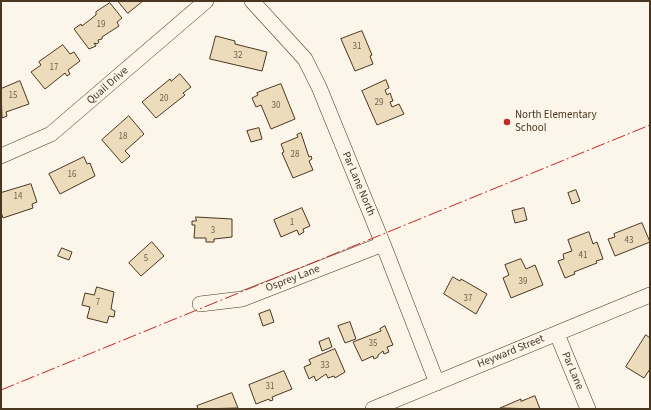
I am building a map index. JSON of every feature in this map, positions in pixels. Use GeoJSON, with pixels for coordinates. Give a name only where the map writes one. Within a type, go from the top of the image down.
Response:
{"type":"FeatureCollection","features":[{"type":"Feature","properties":{"kind":"street","name":"Quail Drive"},"geometry":{"type":"LineString","coordinates":[[1,156],[51,134],[206,1]]}},
{"type":"Feature","properties":{"kind":"street","name":"Par Lane North"},"geometry":{"type":"LineString","coordinates":[[252,1],[305,58],[319,87],[383,244],[437,383]]}},
{"type":"Feature","properties":{"kind":"street","name":"Osprey Lane"},"geometry":{"type":"LineString","coordinates":[[200,304],[242,299],[383,244]]}},
{"type":"Feature","properties":{"kind":"street","name":"Heyward Street"},"geometry":{"type":"LineString","coordinates":[[373,409],[650,295]]}},
{"type":"Feature","properties":{"kind":"street","name":"Par Lane"},"geometry":{"type":"LineString","coordinates":[[556,334],[588,409]]}},
{"type":"Feature","properties":{"kind":"building"},"geometry":{"type":"Polygon","coordinates":[[[118,1],[143,1],[128,13],[118,1]]]}},
{"type":"Feature","properties":{"kind":"building"},"geometry":{"type":"Polygon","coordinates":[[[110,3],[122,18],[117,22],[119,26],[102,37],[102,39],[98,40],[99,42],[97,44],[94,43],[96,46],[89,49],[74,29],[81,24],[82,26],[96,15],[96,12],[110,3]]]}},
{"type":"Feature","properties":{"kind":"building"},"geometry":{"type":"Polygon","coordinates":[[[362,31],[372,55],[370,56],[373,64],[355,71],[341,39],[362,31]]]}},
{"type":"Feature","properties":{"kind":"building"},"geometry":{"type":"Polygon","coordinates":[[[216,36],[235,41],[235,44],[267,52],[262,71],[210,59],[216,36]]]}},
{"type":"Feature","properties":{"kind":"building"},"geometry":{"type":"Polygon","coordinates":[[[63,45],[70,54],[74,52],[80,61],[68,70],[70,74],[67,76],[65,73],[45,89],[31,72],[41,65],[39,62],[63,45]]]}},
{"type":"Feature","properties":{"kind":"building"},"geometry":{"type":"Polygon","coordinates":[[[180,74],[191,87],[183,93],[185,95],[156,118],[142,102],[170,79],[171,81],[180,74]]]}},
{"type":"Feature","properties":{"kind":"building"},"geometry":{"type":"Polygon","coordinates":[[[386,80],[389,88],[385,90],[387,95],[390,93],[393,101],[390,102],[392,107],[399,104],[404,114],[377,125],[362,91],[386,80]]]}},
{"type":"Feature","properties":{"kind":"building"},"geometry":{"type":"Polygon","coordinates":[[[20,81],[29,104],[6,112],[7,116],[2,118],[1,89],[20,81]]]}},
{"type":"Feature","properties":{"kind":"building"},"geometry":{"type":"Polygon","coordinates":[[[281,84],[295,119],[271,129],[261,105],[256,107],[252,98],[258,95],[257,93],[281,84]]]}},
{"type":"Feature","properties":{"kind":"building"},"geometry":{"type":"Polygon","coordinates":[[[129,116],[144,134],[125,151],[130,156],[122,163],[102,140],[129,116]]]}},
{"type":"Feature","properties":{"kind":"building"},"geometry":{"type":"Polygon","coordinates":[[[259,128],[262,139],[251,142],[247,131],[259,128]]]}},
{"type":"Feature","properties":{"kind":"building"},"geometry":{"type":"Polygon","coordinates":[[[301,133],[309,157],[311,156],[312,159],[309,161],[313,170],[293,178],[282,153],[284,152],[281,144],[298,137],[297,135],[301,133]]]}},
{"type":"Feature","properties":{"kind":"building"},"geometry":{"type":"Polygon","coordinates":[[[84,157],[87,164],[90,163],[95,176],[60,194],[49,174],[84,157]]]}},
{"type":"Feature","properties":{"kind":"building"},"geometry":{"type":"Polygon","coordinates":[[[31,184],[37,202],[32,204],[33,208],[3,218],[1,212],[1,193],[31,184]]]}},
{"type":"Feature","properties":{"kind":"building"},"geometry":{"type":"Polygon","coordinates":[[[576,190],[580,201],[572,204],[568,193],[576,190]]]}},
{"type":"Feature","properties":{"kind":"building"},"geometry":{"type":"Polygon","coordinates":[[[302,208],[310,226],[303,229],[304,232],[299,235],[297,230],[281,237],[274,220],[302,208]]]}},
{"type":"Feature","properties":{"kind":"building"},"geometry":{"type":"Polygon","coordinates":[[[524,208],[527,220],[515,223],[512,211],[524,208]]]}},
{"type":"Feature","properties":{"kind":"building"},"geometry":{"type":"Polygon","coordinates":[[[196,217],[232,219],[232,237],[214,239],[214,242],[206,242],[206,238],[194,238],[195,225],[192,225],[192,221],[196,221],[196,217]]]}},
{"type":"Feature","properties":{"kind":"building"},"geometry":{"type":"Polygon","coordinates":[[[642,223],[650,242],[615,256],[608,239],[615,237],[614,234],[642,223]]]}},
{"type":"Feature","properties":{"kind":"building"},"geometry":{"type":"Polygon","coordinates":[[[589,232],[593,244],[597,242],[603,259],[574,272],[575,274],[565,278],[558,261],[564,259],[563,254],[572,251],[568,240],[589,232]]]}},
{"type":"Feature","properties":{"kind":"building"},"geometry":{"type":"Polygon","coordinates":[[[152,242],[164,256],[141,276],[129,263],[152,242]]]}},
{"type":"Feature","properties":{"kind":"building"},"geometry":{"type":"Polygon","coordinates":[[[62,248],[72,252],[69,260],[58,256],[62,248]]]}},
{"type":"Feature","properties":{"kind":"building"},"geometry":{"type":"Polygon","coordinates":[[[521,259],[526,269],[535,265],[543,285],[511,298],[503,278],[509,275],[505,265],[521,259]]]}},
{"type":"Feature","properties":{"kind":"building"},"geometry":{"type":"Polygon","coordinates":[[[453,277],[460,281],[461,279],[487,294],[476,314],[444,294],[453,277]]]}},
{"type":"Feature","properties":{"kind":"building"},"geometry":{"type":"Polygon","coordinates":[[[97,287],[114,292],[111,309],[115,311],[114,317],[109,316],[107,323],[87,318],[90,307],[82,305],[85,293],[94,295],[97,287]]]}},
{"type":"Feature","properties":{"kind":"building"},"geometry":{"type":"Polygon","coordinates":[[[270,310],[274,322],[263,326],[259,314],[270,310]]]}},
{"type":"Feature","properties":{"kind":"building"},"geometry":{"type":"Polygon","coordinates":[[[350,322],[356,339],[345,343],[338,326],[350,322]]]}},
{"type":"Feature","properties":{"kind":"building"},"geometry":{"type":"Polygon","coordinates":[[[385,326],[393,345],[387,347],[389,352],[384,354],[383,351],[374,359],[373,356],[362,361],[353,342],[381,331],[380,329],[385,326]]]}},
{"type":"Feature","properties":{"kind":"building"},"geometry":{"type":"Polygon","coordinates":[[[646,335],[650,338],[650,369],[644,378],[626,367],[646,335]]]}},
{"type":"Feature","properties":{"kind":"building"},"geometry":{"type":"Polygon","coordinates":[[[329,338],[332,347],[322,351],[319,342],[329,338]]]}},
{"type":"Feature","properties":{"kind":"building"},"geometry":{"type":"Polygon","coordinates":[[[335,349],[345,372],[335,378],[334,376],[328,378],[326,374],[316,381],[314,376],[309,379],[304,367],[311,364],[309,360],[335,349]]]}},
{"type":"Feature","properties":{"kind":"building"},"geometry":{"type":"Polygon","coordinates":[[[284,371],[292,389],[272,397],[273,400],[270,401],[269,399],[256,404],[249,385],[284,371]]]}},
{"type":"Feature","properties":{"kind":"building"},"geometry":{"type":"Polygon","coordinates":[[[232,393],[238,408],[198,409],[197,406],[232,393]]]}},
{"type":"Feature","properties":{"kind":"building"},"geometry":{"type":"Polygon","coordinates":[[[535,396],[540,409],[500,408],[521,399],[521,401],[535,396]]]}},
{"type":"Feature","properties":{"kind":"power"},"geometry":{"type":"LineString","coordinates":[[1,390],[650,125]]}},
{"type":"Feature","properties":{"kind":"place","name":"North Elementary School"},"geometry":{"type":"Point","coordinates":[507,122]}}]}
